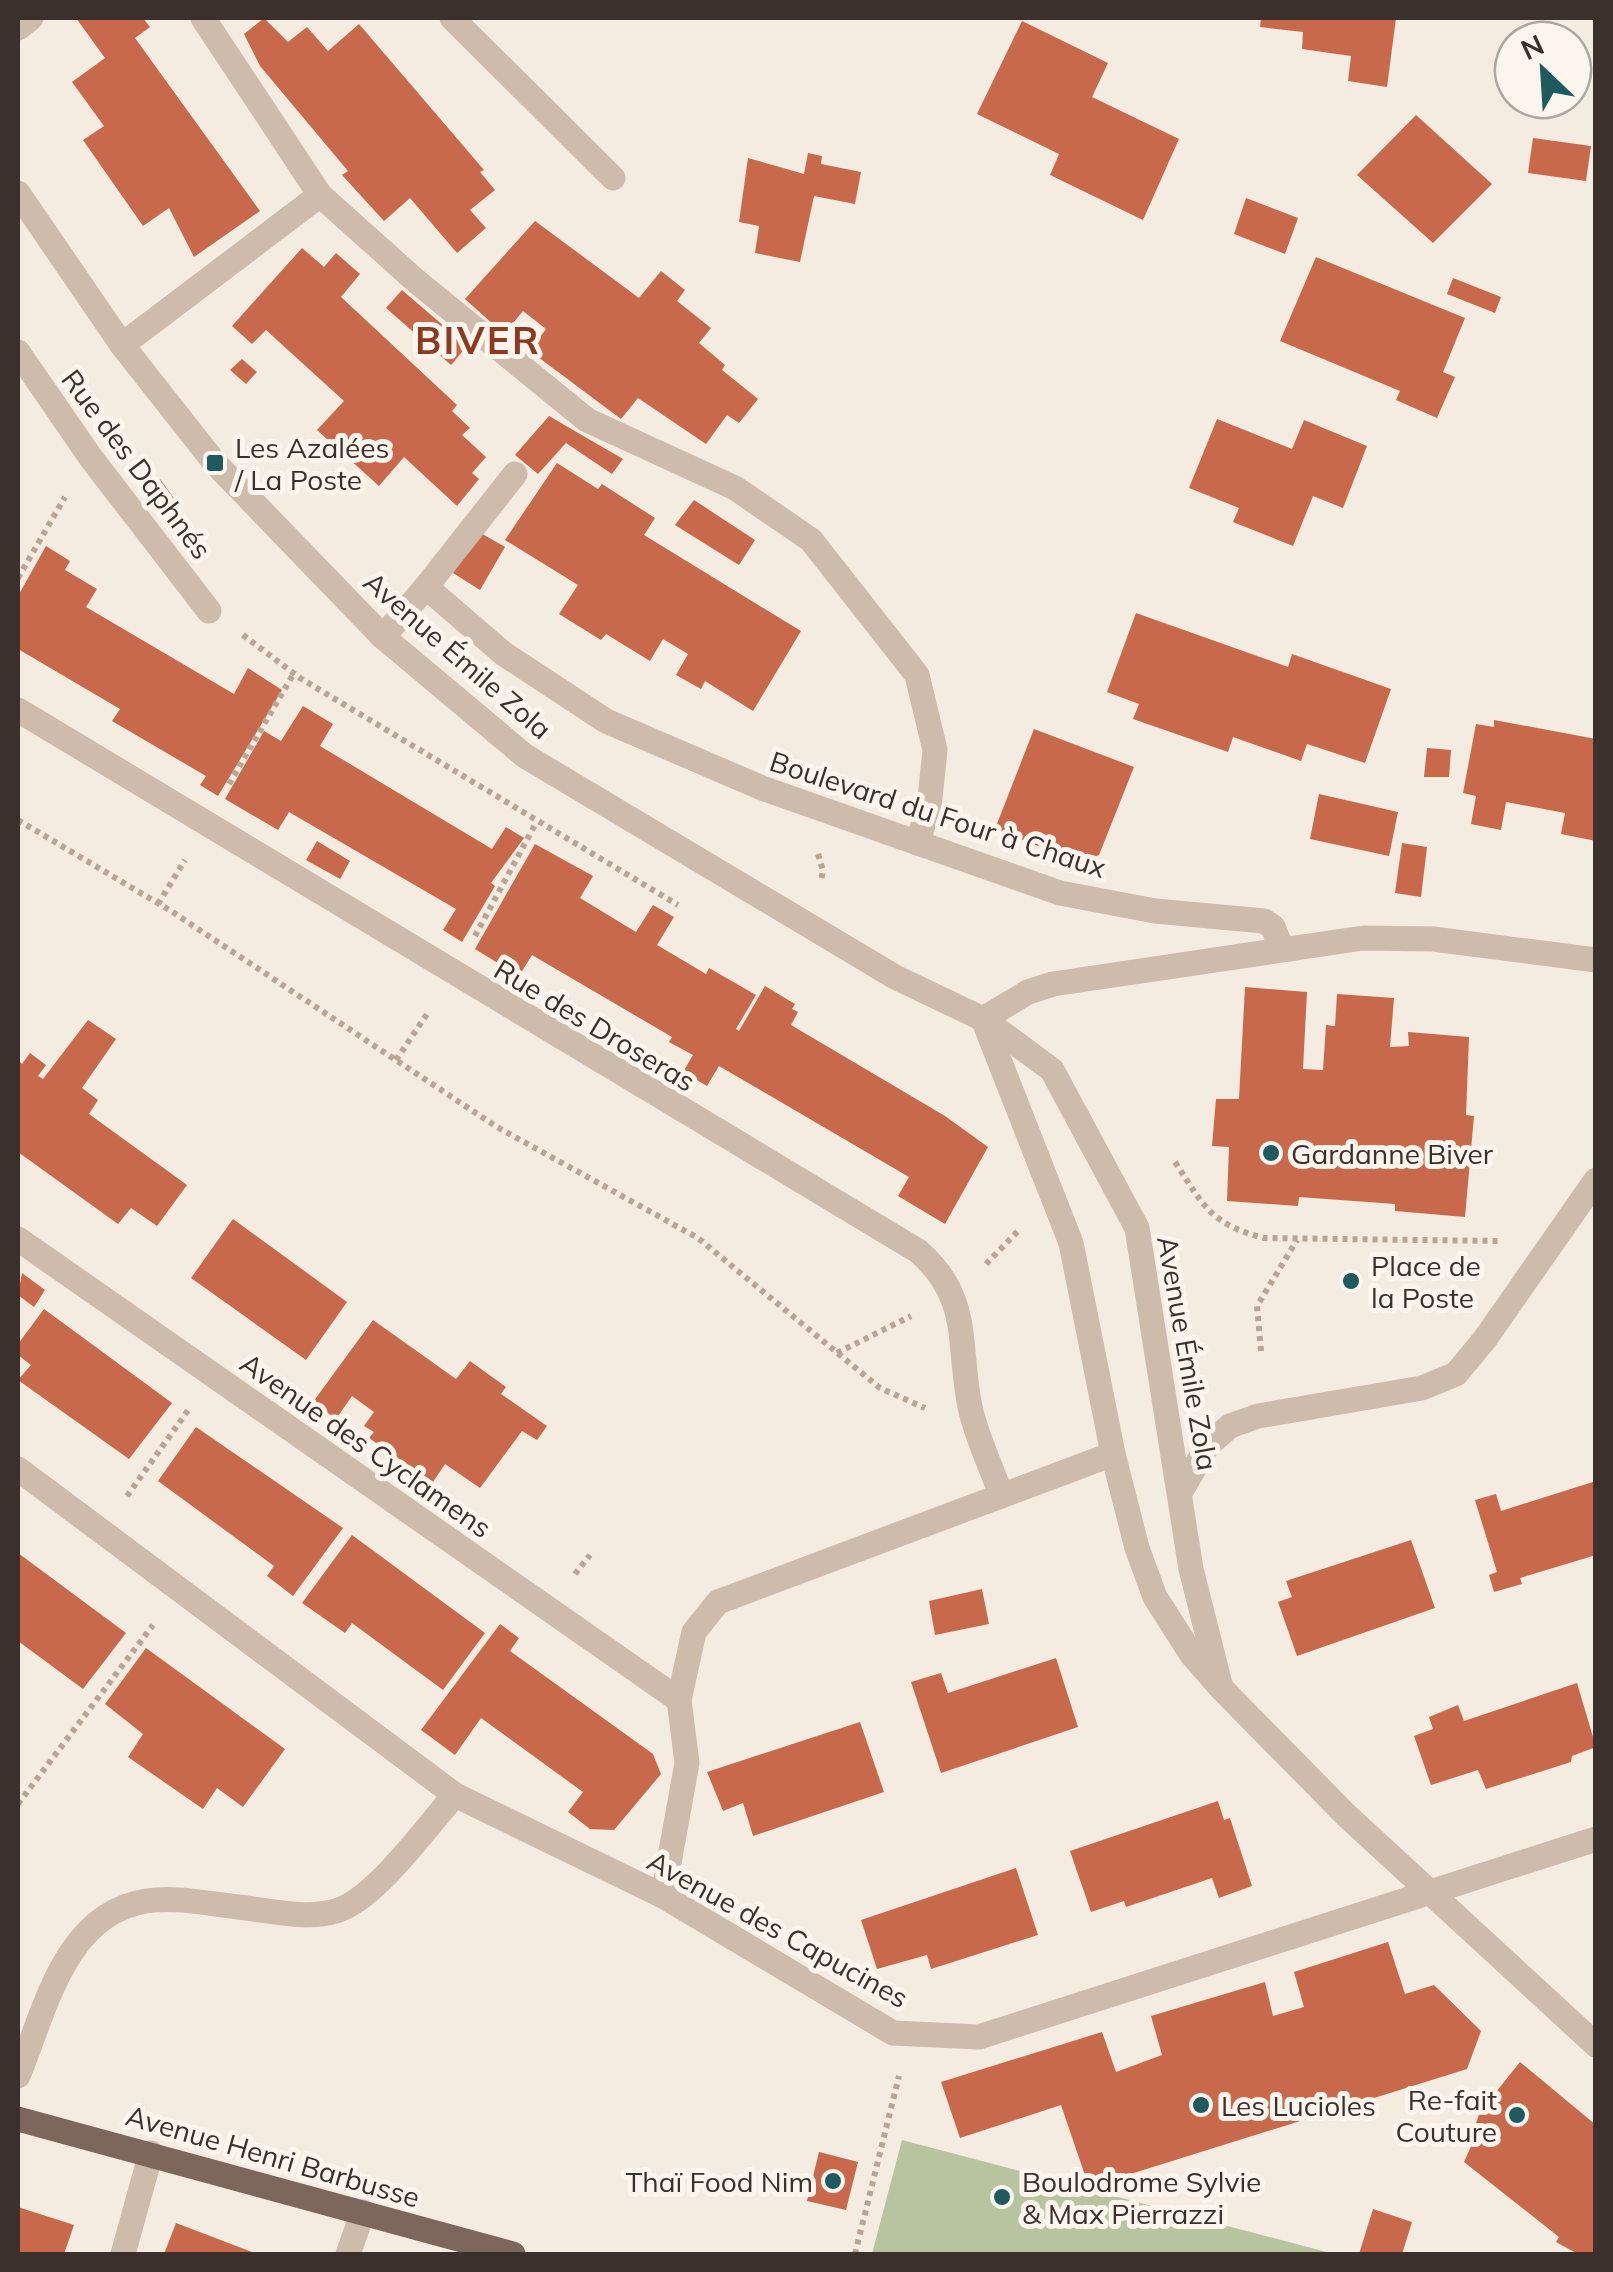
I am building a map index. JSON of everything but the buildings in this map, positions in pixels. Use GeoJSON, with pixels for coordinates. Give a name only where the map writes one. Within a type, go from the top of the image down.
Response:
{"type":"FeatureCollection","features":[{"type":"Feature","properties":{"kind":"main road","name":"Avenue Henri Barbusse"},"geometry":{"type":"LineString","coordinates":[[18,2118],[512,2254]]}},
{"type":"Feature","properties":{"kind":"street"},"geometry":{"type":"LineString","coordinates":[[18,28],[31,18]]}},
{"type":"Feature","properties":{"kind":"street"},"geometry":{"type":"LineString","coordinates":[[203,18],[320,195],[416,281],[588,420],[735,488],[811,540],[916,675],[936,750],[929,808],[916,842]]}},
{"type":"Feature","properties":{"kind":"street"},"geometry":{"type":"LineString","coordinates":[[452,18],[613,178]]}},
{"type":"Feature","properties":{"kind":"street","name":"Avenue Émile Zola"},"geometry":{"type":"LineString","coordinates":[[18,193],[122,345],[215,462],[382,637],[525,756],[895,977],[983,1019],[1052,1070],[1137,1228],[1190,1569],[1221,1688]]}},
{"type":"Feature","properties":{"kind":"street"},"geometry":{"type":"LineString","coordinates":[[122,345],[320,195]]}},
{"type":"Feature","properties":{"kind":"street","name":"Rue des Daphnés"},"geometry":{"type":"LineString","coordinates":[[18,352],[91,458],[209,611]]}},
{"type":"Feature","properties":{"kind":"street"},"geometry":{"type":"LineString","coordinates":[[382,637],[515,474]]}},
{"type":"Feature","properties":{"kind":"street","name":"Boulevard du Four à Chaux"},"geometry":{"type":"LineString","coordinates":[[426,587],[504,654],[606,721],[762,788],[1060,893],[1155,911],[1264,921],[1279,936],[1281,947]]}},
{"type":"Feature","properties":{"kind":"street","name":"Rue des Droseras"},"geometry":{"type":"LineString","coordinates":[[18,710],[453,976],[918,1251],[942,1272],[955,1295]]}},
{"type":"Feature","properties":{"kind":"street"},"geometry":{"type":"LineString","coordinates":[[1596,960],[1433,939],[1362,938],[1281,947],[1053,984],[1028,992],[983,1019],[1071,1243],[1113,1454],[1136,1548],[1156,1597],[1192,1655],[1221,1688],[1427,1893],[1596,2045]]}},
{"type":"Feature","properties":{"kind":"street"},"geometry":{"type":"LineString","coordinates":[[1180,1490],[1208,1445],[1230,1426],[1258,1416],[1422,1388],[1456,1374],[1485,1340],[1596,1180]]}},
{"type":"Feature","properties":{"kind":"street","name":"Avenue des Cyclamens"},"geometry":{"type":"LineString","coordinates":[[18,1239],[679,1700]]}},
{"type":"Feature","properties":{"kind":"street"},"geometry":{"type":"LineString","coordinates":[[955,1295],[970,1410],[1001,1495]]}},
{"type":"Feature","properties":{"kind":"street"},"geometry":{"type":"LineString","coordinates":[[662,1896],[688,1763],[679,1700],[694,1632],[718,1602],[1113,1454]]}},
{"type":"Feature","properties":{"kind":"street","name":"Avenue des Capucines"},"geometry":{"type":"LineString","coordinates":[[18,1469],[455,1795],[662,1896],[893,2033],[979,2037],[1596,1839]]}},
{"type":"Feature","properties":{"kind":"street"},"geometry":{"type":"LineString","coordinates":[[18,2076],[56,1976],[80,1942],[110,1912],[147,1901],[306,1914],[338,1911],[365,1895],[455,1795]]}},
{"type":"Feature","properties":{"kind":"street"},"geometry":{"type":"LineString","coordinates":[[123,2254],[152,2153]]}},
{"type":"Feature","properties":{"kind":"street"},"geometry":{"type":"LineString","coordinates":[[348,2254],[364,2212]]}},
{"type":"Feature","properties":{"kind":"path"},"geometry":{"type":"LineString","coordinates":[[18,578],[91,458]]}},
{"type":"Feature","properties":{"kind":"path"},"geometry":{"type":"LineString","coordinates":[[206,824],[294,673]]}},
{"type":"Feature","properties":{"kind":"path"},"geometry":{"type":"LineString","coordinates":[[18,820],[171,911],[496,1127],[698,1238],[880,1388],[939,1414]]}},
{"type":"Feature","properties":{"kind":"path"},"geometry":{"type":"LineString","coordinates":[[396,1060],[453,976],[536,823]]}},
{"type":"Feature","properties":{"kind":"path"},"geometry":{"type":"LineString","coordinates":[[1175,1162],[1210,1216],[1232,1230],[1297,1240],[1514,1240]]}},
{"type":"Feature","properties":{"kind":"path"},"geometry":{"type":"LineString","coordinates":[[1260,1351],[1257,1306],[1297,1240]]}},
{"type":"Feature","properties":{"kind":"path"},"geometry":{"type":"LineString","coordinates":[[836,1353],[955,1295]]}},
{"type":"Feature","properties":{"kind":"path"},"geometry":{"type":"LineString","coordinates":[[102,1530],[214,1375]]}},
{"type":"Feature","properties":{"kind":"path"},"geometry":{"type":"LineString","coordinates":[[18,1804],[181,1589]]}},
{"type":"Feature","properties":{"kind":"path"},"geometry":{"type":"LineString","coordinates":[[855,2254],[909,2034]]}},
{"type":"Feature","properties":{"kind":"green space","name":"Boulodrome Sylvie & Max Pierrazzi"},"geometry":{"type":"Polygon","coordinates":[[[902,2140],[1334,2254],[872,2254],[902,2140]]]}},
{"type":"Feature","properties":{"kind":"place","name":"Les Azalées / La Poste"},"geometry":{"type":"Point","coordinates":[215,463]}},
{"type":"Feature","properties":{"kind":"place","name":"Gardanne Biver"},"geometry":{"type":"Point","coordinates":[1271,1153]}},
{"type":"Feature","properties":{"kind":"place","name":"Place de la Poste"},"geometry":{"type":"Point","coordinates":[1351,1281]}},
{"type":"Feature","properties":{"kind":"place","name":"Les Lucioles"},"geometry":{"type":"Point","coordinates":[1201,2105]}},
{"type":"Feature","properties":{"kind":"place","name":"Re-fait Couture"},"geometry":{"type":"Point","coordinates":[1517,2115]}},
{"type":"Feature","properties":{"kind":"place","name":"Thaï Food Nim"},"geometry":{"type":"Point","coordinates":[833,2181]}},
{"type":"Feature","properties":{"kind":"place","name":"Boulodrome Sylvie & Max Pierrazzi"},"geometry":{"type":"Point","coordinates":[1002,2197]}},
{"type":"Feature","properties":{"kind":"district","name":"BIVER"},"geometry":{"type":"Point","coordinates":[478,340]}}]}
